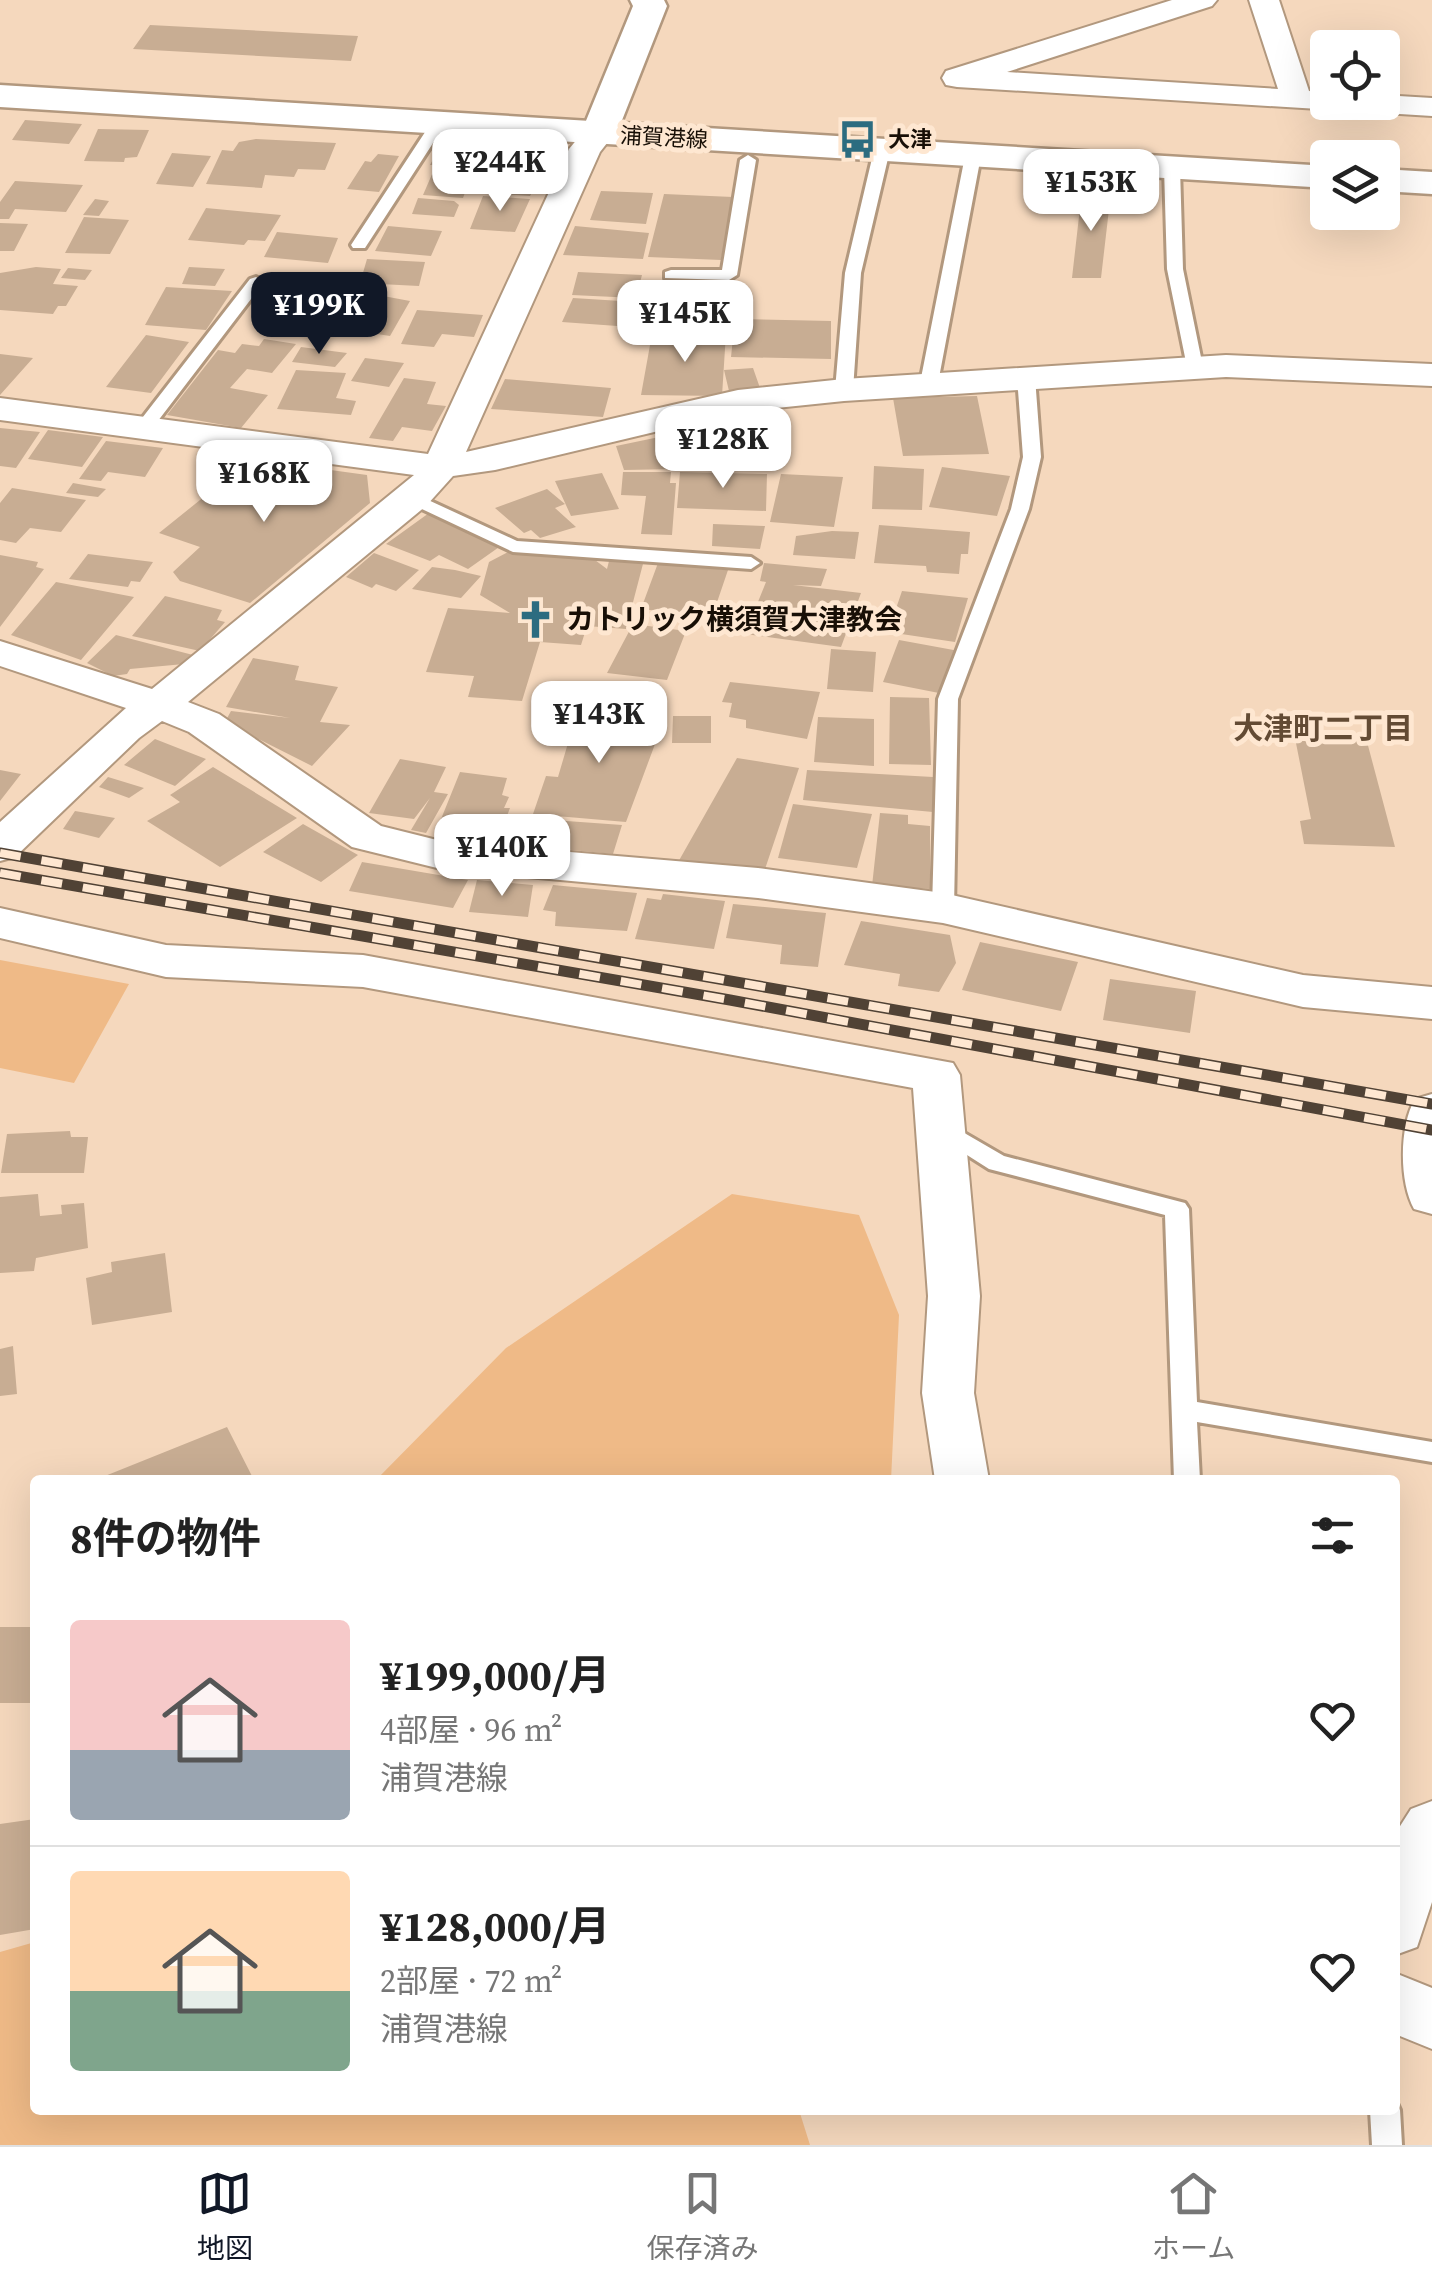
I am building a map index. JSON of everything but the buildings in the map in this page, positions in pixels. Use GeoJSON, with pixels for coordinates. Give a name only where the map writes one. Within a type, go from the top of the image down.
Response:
{"type":"FeatureCollection","features":[{"type":"Feature","properties":{"kind":"main road"},"geometry":{"type":"LineString","coordinates":[[599,133],[655,2]]}},
{"type":"Feature","properties":{"kind":"main road","name":"浦賀港線"},"geometry":{"type":"LineString","coordinates":[[0,96],[1310,176]]}},
{"type":"Feature","properties":{"kind":"main road"},"geometry":{"type":"LineString","coordinates":[[1400,181],[1432,183]]}},
{"type":"Feature","properties":{"kind":"street"},"geometry":{"type":"LineString","coordinates":[[1202,0],[957,78],[1310,101]]}},
{"type":"Feature","properties":{"kind":"street"},"geometry":{"type":"LineString","coordinates":[[1264,0],[1310,84]]}},
{"type":"Feature","properties":{"kind":"street"},"geometry":{"type":"LineString","coordinates":[[1400,106],[1432,107]]}},
{"type":"Feature","properties":{"kind":"street"},"geometry":{"type":"LineString","coordinates":[[0,847],[124,729],[412,498],[441,467],[584,149],[599,133]]}},
{"type":"Feature","properties":{"kind":"street"},"geometry":{"type":"LineString","coordinates":[[0,409],[441,467],[496,459],[738,402],[844,390],[1196,367],[1432,375]]}},
{"type":"Feature","properties":{"kind":"street"},"geometry":{"type":"LineString","coordinates":[[0,653],[204,722],[367,838],[442,855],[758,883],[942,908],[1303,992],[1432,1003]]}},
{"type":"Feature","properties":{"kind":"street"},"geometry":{"type":"LineString","coordinates":[[0,923],[166,962],[363,970],[936,1076],[954,1296],[948,1393],[961,1475]]}},
{"type":"Feature","properties":{"kind":"street"},"geometry":{"type":"LineString","coordinates":[[1432,1111],[1432,1196]]}},
{"type":"Feature","properties":{"kind":"street"},"geometry":{"type":"LineString","coordinates":[[1400,1907],[1412,1860],[1432,1828]]}},
{"type":"Feature","properties":{"kind":"street"},"geometry":{"type":"LineString","coordinates":[[1400,2005],[1432,2018]]}},
{"type":"Feature","properties":{"kind":"lane"},"geometry":{"type":"LineString","coordinates":[[359,245],[438,122]]}},
{"type":"Feature","properties":{"kind":"lane"},"geometry":{"type":"LineString","coordinates":[[844,390],[854,273],[882,150]]}},
{"type":"Feature","properties":{"kind":"lane"},"geometry":{"type":"LineString","coordinates":[[929,383],[973,156]]}},
{"type":"Feature","properties":{"kind":"lane"},"geometry":{"type":"LineString","coordinates":[[671,275],[730,274],[748,160]]}},
{"type":"Feature","properties":{"kind":"lane"},"geometry":{"type":"LineString","coordinates":[[1172,168],[1170,212],[1179,314],[1196,367]]}},
{"type":"Feature","properties":{"kind":"lane"},"geometry":{"type":"LineString","coordinates":[[145,426],[256,282]]}},
{"type":"Feature","properties":{"kind":"lane"},"geometry":{"type":"LineString","coordinates":[[942,908],[948,699],[1020,508],[1032,457],[1026,377]]}},
{"type":"Feature","properties":{"kind":"lane"},"geometry":{"type":"LineString","coordinates":[[412,498],[513,546],[751,562]]}},
{"type":"Feature","properties":{"kind":"lane"},"geometry":{"type":"LineString","coordinates":[[942,1128],[998,1163],[1177,1209],[1188,1475]]}},
{"type":"Feature","properties":{"kind":"lane"},"geometry":{"type":"LineString","coordinates":[[1186,1410],[1432,1452]]}},
{"type":"Feature","properties":{"kind":"lane"},"geometry":{"type":"LineString","coordinates":[[1385,2115],[1388,2145]]}},
{"type":"Feature","properties":{"kind":"shaded area"},"geometry":{"type":"Polygon","coordinates":[[[0,960],[129,984],[74,1083],[0,1068],[0,960]]]}},
{"type":"Feature","properties":{"kind":"shaded area"},"geometry":{"type":"Polygon","coordinates":[[[732,1194],[859,1215],[899,1315],[891,1475],[381,1475],[506,1348],[732,1194]]]}},
{"type":"Feature","properties":{"kind":"shaded area"},"geometry":{"type":"Polygon","coordinates":[[[30,1943],[30,2115],[801,2115],[810,2145],[0,2145],[0,1952],[30,1943]]]}},
{"type":"Feature","properties":{"kind":"railway"},"geometry":{"type":"LineString","coordinates":[[0,853],[1432,1104]]}},
{"type":"Feature","properties":{"kind":"railway"},"geometry":{"type":"LineString","coordinates":[[0,873],[730,1000],[1432,1130]]}},
{"type":"Feature","properties":{"kind":"place","name":"大津"},"geometry":{"type":"Point","coordinates":[858,139]}},
{"type":"Feature","properties":{"kind":"place","name":"カトリック横須賀大津教会"},"geometry":{"type":"Point","coordinates":[536,619]}},
{"type":"Feature","properties":{"kind":"district","name":"大津町二丁目"},"geometry":{"type":"Point","coordinates":[1323,729]}}]}
